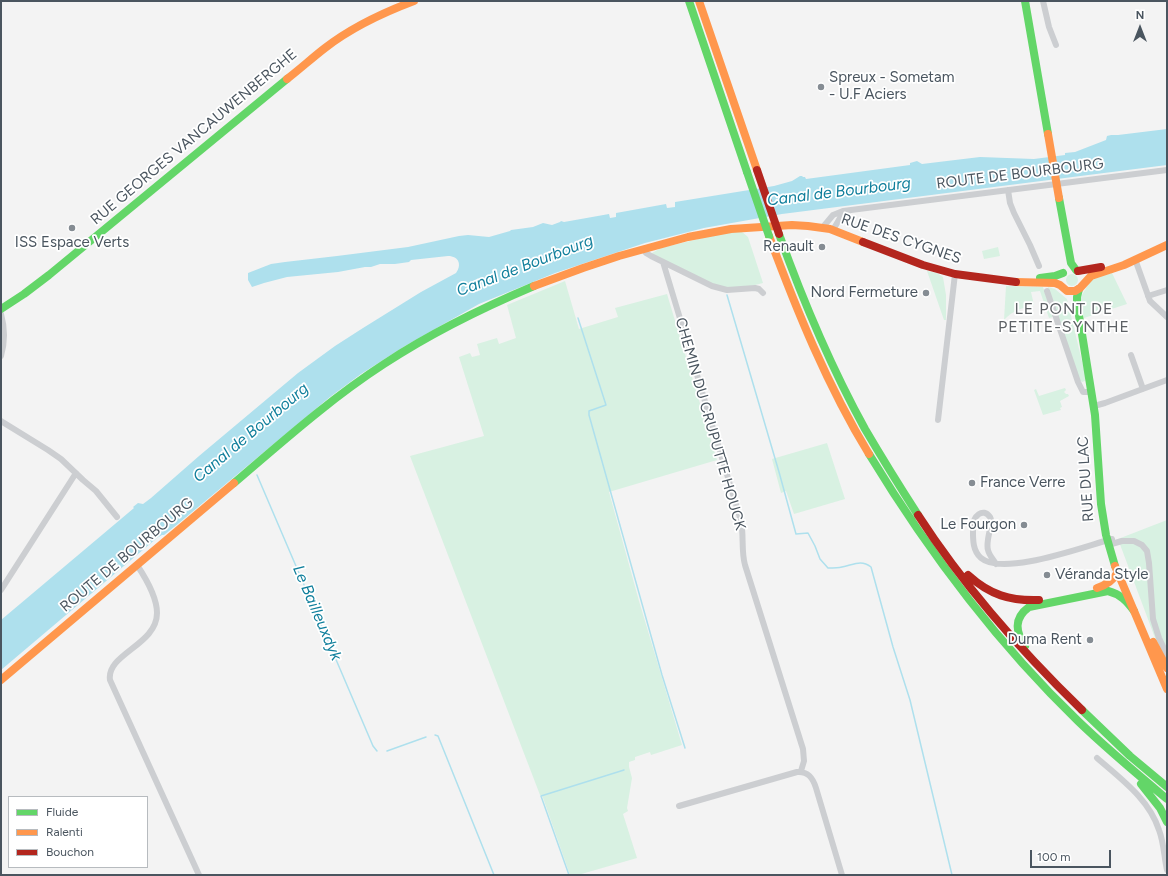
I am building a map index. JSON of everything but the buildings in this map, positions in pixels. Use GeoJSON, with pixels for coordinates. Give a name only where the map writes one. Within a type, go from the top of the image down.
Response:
{"type":"FeatureCollection","features":[{"type":"Feature","properties":{"kind":"main road","name":"RUE GEORGES VANCAUWENBERGHE"},"geometry":{"type":"LineString","coordinates":[[1,308],[24,294],[44,279],[325,48],[372,18],[414,1]]}},
{"type":"Feature","properties":{"kind":"main road"},"geometry":{"type":"LineString","coordinates":[[684,1],[710,64]]}},
{"type":"Feature","properties":{"kind":"main road"},"geometry":{"type":"LineString","coordinates":[[689,1],[769,236],[803,324],[838,397],[868,453],[911,521],[955,584],[996,633],[1063,706],[1147,791],[1160,808],[1167,822]]}},
{"type":"Feature","properties":{"kind":"main road"},"geometry":{"type":"LineString","coordinates":[[699,1],[778,234],[809,313],[840,380],[870,437],[894,478],[915,511],[959,572],[996,619],[1033,662],[1088,717],[1130,756],[1167,787]]}},
{"type":"Feature","properties":{"kind":"main road"},"geometry":{"type":"LineString","coordinates":[[706,1],[720,47],[728,87]]}},
{"type":"Feature","properties":{"kind":"main road"},"geometry":{"type":"LineString","coordinates":[[1025,1],[1070,257],[1071,262],[1083,277],[1081,287]]}},
{"type":"Feature","properties":{"kind":"main road"},"geometry":{"type":"LineString","coordinates":[[1059,198],[1061,230],[1066,258],[1064,272],[1060,280],[1065,289],[1074,291],[1081,287],[1087,279],[1093,275],[1124,265],[1167,246]]}},
{"type":"Feature","properties":{"kind":"main road","name":"RUE DES CYGNES"},"geometry":{"type":"LineString","coordinates":[[646,248],[727,229],[792,225],[823,227],[923,265],[954,274],[1009,282],[1055,283],[1065,289]]}},
{"type":"Feature","properties":{"kind":"main road","name":"ROUTE DE BOURBOURG"},"geometry":{"type":"LineString","coordinates":[[1,680],[313,416],[360,381],[398,356],[453,324],[514,295],[568,273],[646,248]]}},
{"type":"Feature","properties":{"kind":"main road"},"geometry":{"type":"LineString","coordinates":[[1064,272],[1070,269],[1090,270],[1135,259]]}},
{"type":"Feature","properties":{"kind":"main road","name":"RUE DES CYGNES"},"geometry":{"type":"LineString","coordinates":[[969,277],[1031,279],[1050,277],[1064,272]]}},
{"type":"Feature","properties":{"kind":"main road","name":"RUE DU LAC"},"geometry":{"type":"LineString","coordinates":[[1081,287],[1077,302],[1087,366]]}},
{"type":"Feature","properties":{"kind":"main road","name":"RUE DU LAC"},"geometry":{"type":"LineString","coordinates":[[1065,289],[1072,300],[1100,430],[1110,542],[1118,572],[1127,594],[1136,608],[1153,642],[1167,677]]}},
{"type":"Feature","properties":{"kind":"main road"},"geometry":{"type":"LineString","coordinates":[[915,511],[934,532],[968,575],[978,585],[994,594],[1012,599],[1032,600],[1106,586],[1127,594]]}},
{"type":"Feature","properties":{"kind":"main road","name":"RUE DU LAC"},"geometry":{"type":"LineString","coordinates":[[1110,542],[1118,559],[1167,689]]}},
{"type":"Feature","properties":{"kind":"main road"},"geometry":{"type":"LineString","coordinates":[[1096,588],[1111,582],[1118,572]]}},
{"type":"Feature","properties":{"kind":"main road"},"geometry":{"type":"LineString","coordinates":[[1088,717],[1023,643],[1018,633],[1018,620],[1023,612],[1029,607],[1108,591],[1122,597],[1136,608]]}},
{"type":"Feature","properties":{"kind":"main road"},"geometry":{"type":"LineString","coordinates":[[1153,642],[1167,668]]}},
{"type":"Feature","properties":{"kind":"main road"},"geometry":{"type":"LineString","coordinates":[[1106,748],[1167,799]]}},
{"type":"Feature","properties":{"kind":"street"},"geometry":{"type":"LineString","coordinates":[[1043,1],[1049,27],[1056,45]]}},
{"type":"Feature","properties":{"kind":"street","name":"ROUTE DE BOURBOURG"},"geometry":{"type":"LineString","coordinates":[[823,227],[835,214],[843,211],[1167,170]]}},
{"type":"Feature","properties":{"kind":"street"},"geometry":{"type":"LineString","coordinates":[[1008,190],[1010,203],[1014,213],[1039,266]]}},
{"type":"Feature","properties":{"kind":"street","name":"ROUTE DE BOURBOURG"},"geometry":{"type":"LineString","coordinates":[[833,230],[838,220],[843,215],[854,210]]}},
{"type":"Feature","properties":{"kind":"street"},"geometry":{"type":"LineString","coordinates":[[646,248],[648,254],[705,283],[731,290],[755,288],[763,293]]}},
{"type":"Feature","properties":{"kind":"street"},"geometry":{"type":"LineString","coordinates":[[1135,259],[1148,296],[1152,303],[1167,317]]}},
{"type":"Feature","properties":{"kind":"street","name":"CHEMIN DU CRUPUTTE HOUCK"},"geometry":{"type":"LineString","coordinates":[[663,262],[740,520],[743,532],[744,561],[804,752],[802,771]]}},
{"type":"Feature","properties":{"kind":"street"},"geometry":{"type":"LineString","coordinates":[[938,420],[954,274]]}},
{"type":"Feature","properties":{"kind":"street"},"geometry":{"type":"LineString","coordinates":[[1148,296],[1167,290]]}},
{"type":"Feature","properties":{"kind":"street"},"geometry":{"type":"LineString","coordinates":[[1048,292],[1078,382],[1083,392],[1092,392]]}},
{"type":"Feature","properties":{"kind":"street"},"geometry":{"type":"LineString","coordinates":[[1,314],[4,330],[1,356]]}},
{"type":"Feature","properties":{"kind":"street"},"geometry":{"type":"LineString","coordinates":[[1131,355],[1143,389]]}},
{"type":"Feature","properties":{"kind":"street"},"geometry":{"type":"LineString","coordinates":[[1094,406],[1167,380]]}},
{"type":"Feature","properties":{"kind":"street"},"geometry":{"type":"LineString","coordinates":[[1,421],[51,452],[96,491],[117,517]]}},
{"type":"Feature","properties":{"kind":"street"},"geometry":{"type":"LineString","coordinates":[[1,590],[76,473]]}},
{"type":"Feature","properties":{"kind":"street"},"geometry":{"type":"LineString","coordinates":[[980,514],[986,514],[991,520],[992,524],[988,536],[988,548],[989,553],[996,564],[987,562],[982,558],[976,551],[974,545],[973,520],[980,514]]}},
{"type":"Feature","properties":{"kind":"street"},"geometry":{"type":"LineString","coordinates":[[1110,542],[1134,541],[1142,545],[1147,551],[1152,618],[1167,655]]}},
{"type":"Feature","properties":{"kind":"street","name":"RUE DU LAC"},"geometry":{"type":"LineString","coordinates":[[996,564],[1034,561],[1110,542]]}},
{"type":"Feature","properties":{"kind":"street"},"geometry":{"type":"LineString","coordinates":[[137,565],[155,602],[157,610],[156,622],[146,637],[114,665],[110,672],[110,680],[200,875]]}},
{"type":"Feature","properties":{"kind":"street"},"geometry":{"type":"LineString","coordinates":[[1097,758],[1130,787],[1150,811],[1160,832],[1167,870]]}},
{"type":"Feature","properties":{"kind":"street"},"geometry":{"type":"LineString","coordinates":[[679,806],[802,771],[808,774],[815,784],[842,875]]}},
{"type":"Feature","properties":{"kind":"green space"},"geometry":{"type":"Polygon","coordinates":[[[741,231],[748,237],[763,283],[739,288],[718,287],[653,256],[652,253],[661,248],[719,234],[741,231]]]}},
{"type":"Feature","properties":{"kind":"green space"},"geometry":{"type":"Polygon","coordinates":[[[998,247],[1000,256],[984,259],[982,251],[998,247]]]}},
{"type":"Feature","properties":{"kind":"green space"},"geometry":{"type":"Polygon","coordinates":[[[927,271],[937,273],[943,277],[946,295],[946,320],[944,320],[927,271]]]}},
{"type":"Feature","properties":{"kind":"green space"},"geometry":{"type":"Polygon","coordinates":[[[1112,273],[1127,304],[1084,318],[1080,301],[1089,283],[1094,278],[1112,273]]]}},
{"type":"Feature","properties":{"kind":"green space"},"geometry":{"type":"Polygon","coordinates":[[[1072,274],[1076,276],[1078,280],[1076,284],[1072,286],[1068,284],[1066,280],[1068,276],[1072,274]]]}},
{"type":"Feature","properties":{"kind":"green space"},"geometry":{"type":"Polygon","coordinates":[[[565,281],[579,329],[618,317],[615,308],[667,294],[717,460],[609,492],[639,601],[682,745],[651,755],[650,752],[635,757],[635,760],[629,762],[632,778],[627,808],[628,811],[623,814],[637,858],[578,875],[570,875],[542,795],[540,795],[410,456],[484,436],[459,357],[470,353],[472,357],[480,355],[477,344],[497,338],[499,344],[516,338],[507,305],[565,281]]]}},
{"type":"Feature","properties":{"kind":"green space"},"geometry":{"type":"Polygon","coordinates":[[[1006,286],[1043,287],[1053,317],[1049,318],[1040,291],[1031,292],[1034,305],[1014,312],[1004,320],[1006,286]]]}},
{"type":"Feature","properties":{"kind":"green space"},"geometry":{"type":"Polygon","coordinates":[[[1048,287],[1055,289],[1067,299],[1086,378],[1085,381],[1082,382],[1079,380],[1048,287]]]}},
{"type":"Feature","properties":{"kind":"green space"},"geometry":{"type":"Polygon","coordinates":[[[1065,388],[1066,390],[1064,392],[1069,396],[1060,401],[1062,407],[1060,408],[1061,410],[1043,415],[1034,390],[1036,389],[1039,396],[1065,388]]]}},
{"type":"Feature","properties":{"kind":"green space"},"geometry":{"type":"Polygon","coordinates":[[[827,443],[845,499],[794,514],[786,491],[781,493],[772,459],[827,443]]]}},
{"type":"Feature","properties":{"kind":"green space"},"geometry":{"type":"Polygon","coordinates":[[[1167,520],[1167,660],[1155,638],[1118,539],[1167,520]]]}},
{"type":"Feature","properties":{"kind":"water","name":"Canal de Bourbourg"},"geometry":{"type":"Polygon","coordinates":[[[1167,129],[1167,165],[782,214],[704,228],[645,243],[555,273],[479,304],[405,346],[361,374],[330,397],[179,523],[164,535],[157,538],[1,670],[1,620],[134,508],[133,507],[138,503],[143,504],[151,498],[298,373],[363,328],[421,292],[456,273],[459,264],[457,259],[452,256],[411,260],[409,262],[380,264],[371,267],[338,272],[287,277],[252,287],[248,280],[248,273],[271,264],[408,247],[459,236],[468,235],[489,237],[511,230],[533,227],[543,223],[552,225],[561,221],[564,222],[609,214],[610,218],[616,217],[616,213],[666,204],[667,208],[675,207],[675,202],[774,186],[792,181],[800,176],[805,177],[806,179],[910,165],[910,163],[917,161],[922,164],[980,157],[1034,159],[1065,155],[1065,153],[1075,152],[1106,140],[1107,136],[1111,135],[1167,129]]]}},
{"type":"Feature","properties":{"kind":"waterway"},"geometry":{"type":"LineString","coordinates":[[727,295],[796,534],[808,533],[820,559],[828,568],[860,563],[864,563],[871,567],[893,647],[910,700],[952,875]]}},
{"type":"Feature","properties":{"kind":"waterway"},"geometry":{"type":"LineString","coordinates":[[578,318],[606,405],[589,411],[589,415],[662,675],[685,748]]}},
{"type":"Feature","properties":{"kind":"waterway","name":"Le Bailleuxdyk"},"geometry":{"type":"LineString","coordinates":[[257,475],[373,746],[377,751]]}},
{"type":"Feature","properties":{"kind":"waterway","name":"Le Bailleuxdyk"},"geometry":{"type":"LineString","coordinates":[[435,735],[438,736],[494,875]]}},
{"type":"Feature","properties":{"kind":"waterway","name":"Le Bailleuxdyk"},"geometry":{"type":"LineString","coordinates":[[387,751],[426,737]]}},
{"type":"Feature","properties":{"kind":"waterway"},"geometry":{"type":"LineString","coordinates":[[569,875],[541,796],[624,770]]}},
{"type":"Feature","properties":{"kind":"traffic: fast"},"geometry":{"type":"LineString","coordinates":[[689,1],[747,172]]}},
{"type":"Feature","properties":{"kind":"traffic: fast"},"geometry":{"type":"LineString","coordinates":[[1025,1],[1048,134]]}},
{"type":"Feature","properties":{"kind":"traffic: fast"},"geometry":{"type":"LineString","coordinates":[[1,309],[49,275],[287,79]]}},
{"type":"Feature","properties":{"kind":"traffic: fast"},"geometry":{"type":"LineString","coordinates":[[747,172],[769,236]]}},
{"type":"Feature","properties":{"kind":"traffic: fast"},"geometry":{"type":"LineString","coordinates":[[1059,198],[1071,263],[1076,270]]}},
{"type":"Feature","properties":{"kind":"traffic: fast"},"geometry":{"type":"LineString","coordinates":[[779,234],[829,358],[865,429],[918,515]]}},
{"type":"Feature","properties":{"kind":"traffic: fast"},"geometry":{"type":"LineString","coordinates":[[1040,278],[1055,276],[1063,273]]}},
{"type":"Feature","properties":{"kind":"traffic: fast"},"geometry":{"type":"LineString","coordinates":[[234,483],[325,406],[364,377],[420,342],[457,322],[534,286]]}},
{"type":"Feature","properties":{"kind":"traffic: fast"},"geometry":{"type":"LineString","coordinates":[[1079,289],[1077,303],[1095,415],[1101,504],[1106,535],[1115,566]]}},
{"type":"Feature","properties":{"kind":"traffic: fast"},"geometry":{"type":"LineString","coordinates":[[869,454],[915,526],[939,560],[991,627],[1019,660],[1078,721],[1167,799]]}},
{"type":"Feature","properties":{"kind":"traffic: fast"},"geometry":{"type":"LineString","coordinates":[[1025,646],[1019,635],[1018,625],[1024,611],[1029,607],[1108,591],[1123,598],[1134,611]]}},
{"type":"Feature","properties":{"kind":"traffic: fast"},"geometry":{"type":"LineString","coordinates":[[1082,710],[1130,756],[1167,787]]}},
{"type":"Feature","properties":{"kind":"traffic: fast"},"geometry":{"type":"LineString","coordinates":[[1141,784],[1160,808],[1167,822]]}},
{"type":"Feature","properties":{"kind":"traffic: slow"},"geometry":{"type":"LineString","coordinates":[[287,79],[335,40],[346,33],[390,10],[414,1]]}},
{"type":"Feature","properties":{"kind":"traffic: slow"},"geometry":{"type":"LineString","coordinates":[[699,1],[757,170]]}},
{"type":"Feature","properties":{"kind":"traffic: slow"},"geometry":{"type":"LineString","coordinates":[[1048,134],[1059,198]]}},
{"type":"Feature","properties":{"kind":"traffic: slow"},"geometry":{"type":"LineString","coordinates":[[534,286],[619,256],[688,237],[731,229],[792,225],[808,226],[830,229],[863,242]]}},
{"type":"Feature","properties":{"kind":"traffic: slow"},"geometry":{"type":"LineString","coordinates":[[769,236],[826,374],[869,454]]}},
{"type":"Feature","properties":{"kind":"traffic: slow"},"geometry":{"type":"LineString","coordinates":[[1016,282],[1055,283],[1067,291],[1075,291],[1080,288],[1091,276],[1124,265],[1167,245]]}},
{"type":"Feature","properties":{"kind":"traffic: slow"},"geometry":{"type":"LineString","coordinates":[[1,680],[234,483]]}},
{"type":"Feature","properties":{"kind":"traffic: slow"},"geometry":{"type":"LineString","coordinates":[[1115,566],[1167,689]]}},
{"type":"Feature","properties":{"kind":"traffic: slow"},"geometry":{"type":"LineString","coordinates":[[1097,588],[1109,582],[1118,572]]}},
{"type":"Feature","properties":{"kind":"traffic: slow"},"geometry":{"type":"LineString","coordinates":[[1153,642],[1167,668]]}},
{"type":"Feature","properties":{"kind":"traffic: jam"},"geometry":{"type":"LineString","coordinates":[[757,170],[779,234]]}},
{"type":"Feature","properties":{"kind":"traffic: jam"},"geometry":{"type":"LineString","coordinates":[[863,242],[923,265],[955,274],[1016,282]]}},
{"type":"Feature","properties":{"kind":"traffic: jam"},"geometry":{"type":"LineString","coordinates":[[1078,271],[1101,267]]}},
{"type":"Feature","properties":{"kind":"traffic: jam"},"geometry":{"type":"LineString","coordinates":[[918,515],[954,567],[994,617],[1037,665],[1082,710]]}},
{"type":"Feature","properties":{"kind":"traffic: jam"},"geometry":{"type":"LineString","coordinates":[[968,575],[992,592],[1010,598],[1039,600]]}},
{"type":"Feature","properties":{"kind":"place","name":"Spreux - Sometam - U.F Aciers"},"geometry":{"type":"Point","coordinates":[821,87]}},
{"type":"Feature","properties":{"kind":"place","name":"ISS Espace Verts"},"geometry":{"type":"Point","coordinates":[72,228]}},
{"type":"Feature","properties":{"kind":"place","name":"Renault"},"geometry":{"type":"Point","coordinates":[822,247]}},
{"type":"Feature","properties":{"kind":"place","name":"Nord Fermeture"},"geometry":{"type":"Point","coordinates":[926,293]}},
{"type":"Feature","properties":{"kind":"place","name":"France Verre"},"geometry":{"type":"Point","coordinates":[972,483]}},
{"type":"Feature","properties":{"kind":"place","name":"Le Fourgon"},"geometry":{"type":"Point","coordinates":[1024,525]}},
{"type":"Feature","properties":{"kind":"place","name":"Véranda Style"},"geometry":{"type":"Point","coordinates":[1047,575]}},
{"type":"Feature","properties":{"kind":"place","name":"Duma Rent"},"geometry":{"type":"Point","coordinates":[1090,640]}},
{"type":"Feature","properties":{"kind":"district","name":"LE PONT DE PETITE-SYNTHE"},"geometry":{"type":"Point","coordinates":[1064,318]}}]}
